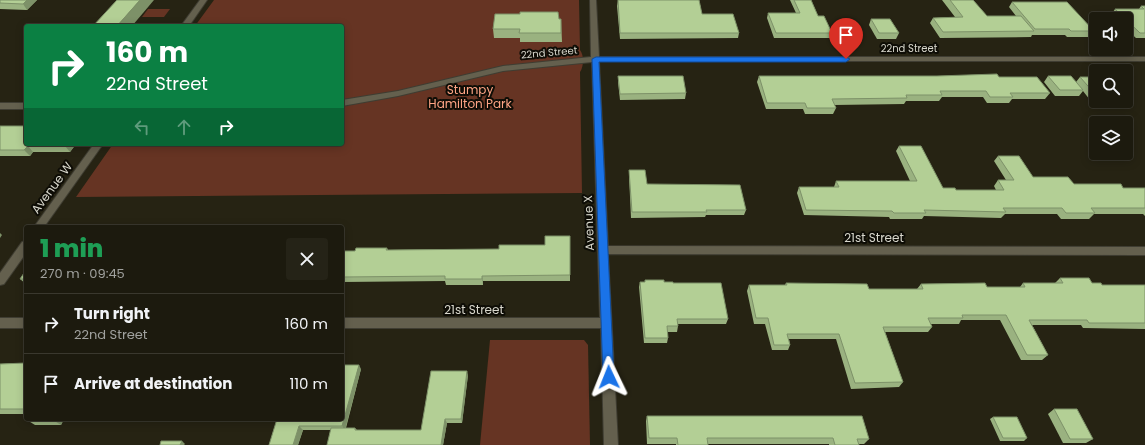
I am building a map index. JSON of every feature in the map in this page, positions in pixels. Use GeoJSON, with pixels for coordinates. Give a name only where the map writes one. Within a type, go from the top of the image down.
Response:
{"type":"FeatureCollection","features":[{"type":"Feature","properties":{"kind":"street"},"geometry":{"type":"LineString","coordinates":[[186,24],[204,0]]}},
{"type":"Feature","properties":{"kind":"street","name":"Avenue X"},"geometry":{"type":"LineString","coordinates":[[594,0],[611,445]]}},
{"type":"Feature","properties":{"kind":"street","name":"22nd Street"},"geometry":{"type":"LineString","coordinates":[[344,103],[394,95],[491,70],[535,63],[596,59],[1145,59]]}},
{"type":"Feature","properties":{"kind":"street"},"geometry":{"type":"LineString","coordinates":[[0,106],[24,106]]}},
{"type":"Feature","properties":{"kind":"street","name":"Avenue W"},"geometry":{"type":"LineString","coordinates":[[40,225],[98,146]]}},
{"type":"Feature","properties":{"kind":"street"},"geometry":{"type":"LineString","coordinates":[[0,281],[24,248]]}},
{"type":"Feature","properties":{"kind":"street","name":"21st Street"},"geometry":{"type":"LineString","coordinates":[[604,250],[1145,251]]}},
{"type":"Feature","properties":{"kind":"street"},"geometry":{"type":"LineString","coordinates":[[0,323],[24,323]]}},
{"type":"Feature","properties":{"kind":"street","name":"21st Street"},"geometry":{"type":"LineString","coordinates":[[344,323],[606,323]]}},
{"type":"Feature","properties":{"kind":"green space","name":"Stumpy Hamilton Park"},"geometry":{"type":"Polygon","coordinates":[[[214,0],[579,0],[580,50],[583,61],[580,72],[582,193],[76,197],[112,146],[344,146],[344,24],[196,24],[214,0]]]}},
{"type":"Feature","properties":{"kind":"green space"},"geometry":{"type":"Polygon","coordinates":[[[148,9],[170,9],[164,17],[142,17],[148,9]]]}},
{"type":"Feature","properties":{"kind":"green space"},"geometry":{"type":"Polygon","coordinates":[[[490,340],[584,340],[588,345],[590,445],[480,445],[490,340]]]}},
{"type":"Feature","properties":{"kind":"building"},"geometry":{"type":"Polygon","coordinates":[[[0,0],[27,0],[23,4],[0,3],[0,0]]]}},
{"type":"Feature","properties":{"kind":"building"},"geometry":{"type":"Polygon","coordinates":[[[117,0],[140,0],[119,24],[95,24],[117,0]]]}},
{"type":"Feature","properties":{"kind":"building"},"geometry":{"type":"Polygon","coordinates":[[[618,0],[699,0],[702,14],[733,14],[739,33],[620,33],[618,0]]]}},
{"type":"Feature","properties":{"kind":"building"},"geometry":{"type":"Polygon","coordinates":[[[794,0],[811,0],[818,16],[824,16],[832,33],[776,33],[768,13],[800,13],[794,0]]]}},
{"type":"Feature","properties":{"kind":"building"},"geometry":{"type":"Polygon","coordinates":[[[950,0],[973,0],[987,16],[1021,16],[1034,31],[943,32],[933,18],[963,17],[950,0]]]}},
{"type":"Feature","properties":{"kind":"building"},"geometry":{"type":"Polygon","coordinates":[[[1012,2],[1067,2],[1089,26],[1089,31],[1071,31],[1069,29],[1035,29],[1012,2]]]}},
{"type":"Feature","properties":{"kind":"building"},"geometry":{"type":"Polygon","coordinates":[[[1141,6],[1145,6],[1145,33],[1140,33],[1133,26],[1133,12],[1118,12],[1115,9],[1144,9],[1141,6]]]}},
{"type":"Feature","properties":{"kind":"building"},"geometry":{"type":"Polygon","coordinates":[[[520,12],[558,12],[559,19],[561,19],[561,33],[519,33],[520,29],[493,29],[495,14],[520,14],[520,12]]]}},
{"type":"Feature","properties":{"kind":"building"},"geometry":{"type":"Polygon","coordinates":[[[871,19],[890,19],[899,33],[879,33],[871,19]]]}},
{"type":"Feature","properties":{"kind":"building"},"geometry":{"type":"Polygon","coordinates":[[[997,74],[999,77],[1037,77],[1050,93],[1010,93],[1013,97],[990,97],[986,91],[940,91],[942,95],[906,95],[907,98],[832,99],[836,108],[807,108],[805,103],[767,103],[759,76],[937,76],[997,74]]]}},
{"type":"Feature","properties":{"kind":"building"},"geometry":{"type":"Polygon","coordinates":[[[618,76],[683,76],[686,93],[620,94],[618,76]]]}},
{"type":"Feature","properties":{"kind":"building"},"geometry":{"type":"Polygon","coordinates":[[[1048,76],[1071,76],[1083,90],[1060,90],[1048,76]]]}},
{"type":"Feature","properties":{"kind":"building"},"geometry":{"type":"Polygon","coordinates":[[[1080,77],[1089,77],[1089,87],[1080,77]]]}},
{"type":"Feature","properties":{"kind":"building"},"geometry":{"type":"Polygon","coordinates":[[[0,126],[24,126],[24,146],[28,146],[24,150],[0,150],[0,126]]]}},
{"type":"Feature","properties":{"kind":"building"},"geometry":{"type":"Polygon","coordinates":[[[899,146],[921,146],[943,188],[955,188],[956,190],[1004,190],[998,180],[1014,180],[998,156],[1019,156],[1033,177],[1068,177],[1074,184],[1121,184],[1123,188],[1145,188],[1145,208],[1091,208],[1095,213],[1066,213],[1062,208],[1003,208],[1006,212],[924,210],[926,213],[806,210],[799,187],[839,187],[836,181],[917,181],[899,146]]]}},
{"type":"Feature","properties":{"kind":"building"},"geometry":{"type":"Polygon","coordinates":[[[629,170],[645,170],[647,184],[740,185],[746,210],[706,210],[707,212],[632,212],[629,170]]]}},
{"type":"Feature","properties":{"kind":"building"},"geometry":{"type":"Polygon","coordinates":[[[545,236],[570,236],[570,275],[482,276],[482,279],[445,279],[445,276],[344,277],[344,251],[355,251],[356,248],[387,248],[386,250],[499,249],[499,245],[545,245],[545,236]]]}},
{"type":"Feature","properties":{"kind":"building"},"geometry":{"type":"Polygon","coordinates":[[[24,273],[24,279],[20,279],[24,273]]]}},
{"type":"Feature","properties":{"kind":"building"},"geometry":{"type":"Polygon","coordinates":[[[1060,278],[1089,278],[1092,283],[1101,283],[1102,285],[1145,285],[1145,323],[1089,323],[1087,320],[1029,320],[1048,355],[1027,355],[1006,315],[962,315],[963,318],[928,318],[932,327],[883,327],[903,382],[855,383],[839,334],[787,334],[790,345],[774,345],[768,318],[756,318],[749,285],[787,285],[786,283],[867,284],[869,289],[923,289],[921,284],[985,283],[987,287],[1025,287],[1023,283],[1063,283],[1060,278]]]}},
{"type":"Feature","properties":{"kind":"building"},"geometry":{"type":"Polygon","coordinates":[[[645,280],[664,280],[664,282],[673,283],[721,283],[728,319],[677,319],[678,326],[667,326],[668,338],[645,338],[640,282],[645,282],[645,280]]]}},
{"type":"Feature","properties":{"kind":"building"},"geometry":{"type":"Polygon","coordinates":[[[24,363],[24,409],[0,409],[0,364],[24,363]]]}},
{"type":"Feature","properties":{"kind":"building"},"geometry":{"type":"Polygon","coordinates":[[[344,365],[359,365],[344,419],[344,365]]]}},
{"type":"Feature","properties":{"kind":"building"},"geometry":{"type":"Polygon","coordinates":[[[431,371],[467,371],[461,419],[445,419],[441,445],[327,445],[331,428],[355,428],[355,430],[421,430],[431,371]]]}},
{"type":"Feature","properties":{"kind":"building"},"geometry":{"type":"Polygon","coordinates":[[[1054,409],[1077,409],[1093,439],[1070,439],[1054,409]]]}},
{"type":"Feature","properties":{"kind":"building"},"geometry":{"type":"Polygon","coordinates":[[[647,416],[862,416],[869,439],[857,439],[859,445],[835,445],[833,438],[707,438],[708,445],[678,445],[677,438],[649,438],[647,416]]]}},
{"type":"Feature","properties":{"kind":"building"},"geometry":{"type":"Polygon","coordinates":[[[993,417],[1017,417],[1027,438],[1003,438],[993,417]]]}},
{"type":"Feature","properties":{"kind":"building"},"geometry":{"type":"Polygon","coordinates":[[[276,421],[343,421],[342,426],[299,426],[293,445],[269,445],[276,421]]]}},
{"type":"Feature","properties":{"kind":"building"},"geometry":{"type":"Polygon","coordinates":[[[161,441],[182,441],[180,445],[160,445],[161,441]]]}},
{"type":"Feature","properties":{"kind":"route"},"geometry":{"type":"LineString","coordinates":[[609,377],[596,59],[846,59]]}}]}
